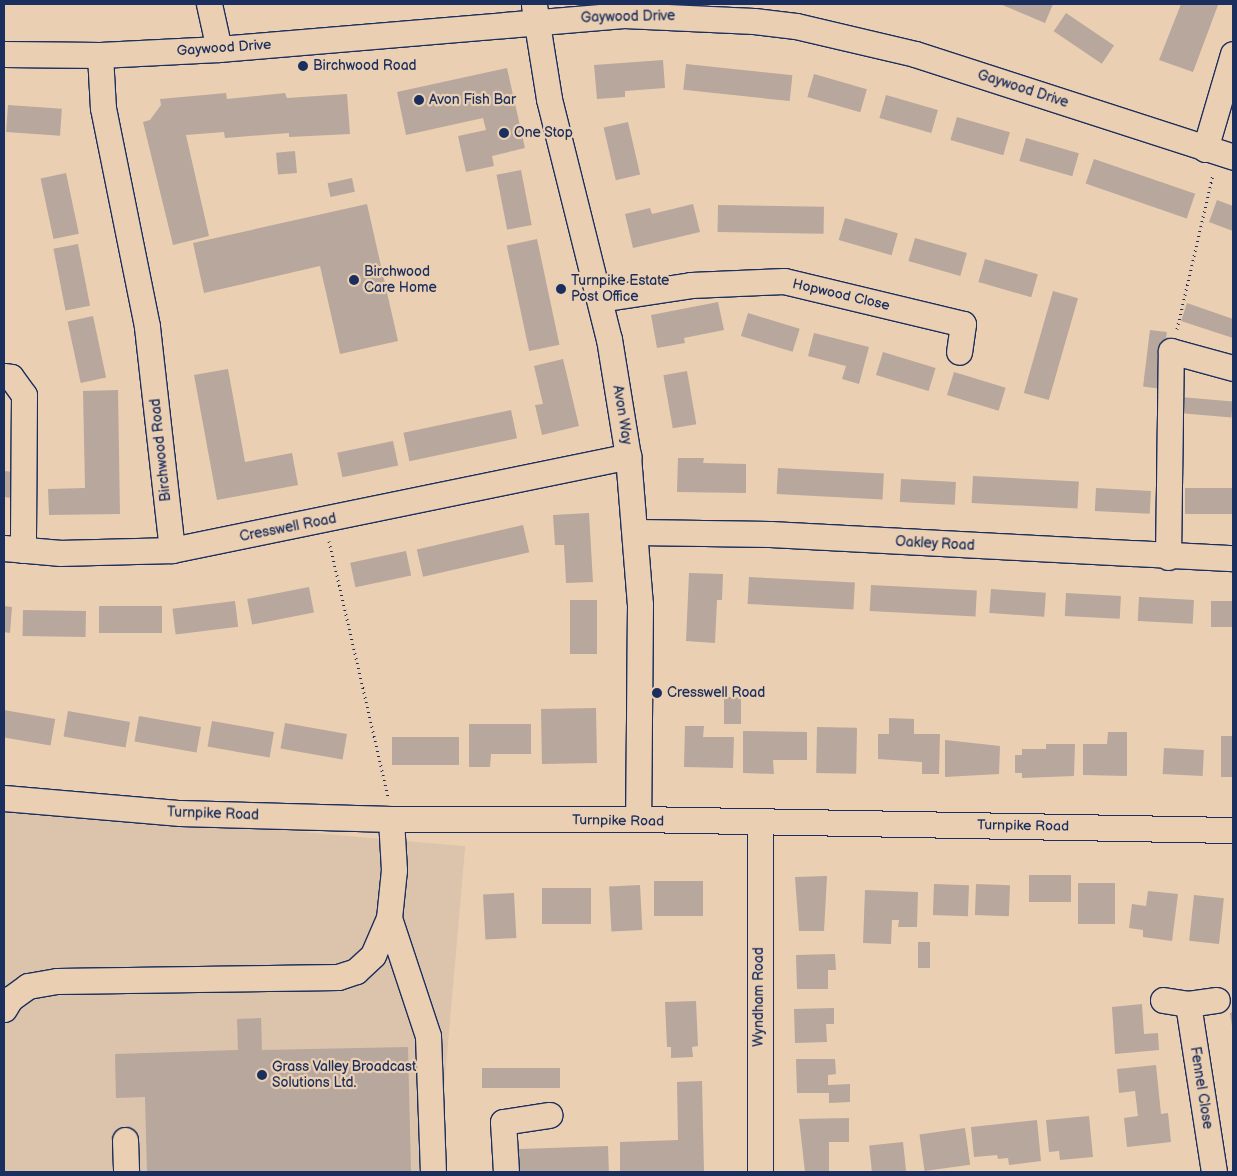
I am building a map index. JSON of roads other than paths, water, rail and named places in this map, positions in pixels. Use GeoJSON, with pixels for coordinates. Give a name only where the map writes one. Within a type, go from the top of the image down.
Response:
{"type":"FeatureCollection","features":[{"type":"Feature","properties":{"kind":"street"},"geometry":{"type":"LineString","coordinates":[[209,4],[219,49]]}},
{"type":"Feature","properties":{"kind":"street","name":"Gaywood Drive"},"geometry":{"type":"LineString","coordinates":[[4,54],[100,55],[219,49],[535,12],[652,15],[796,26],[915,54],[1219,153]]}},
{"type":"Feature","properties":{"kind":"street","name":"Avon Way"},"geometry":{"type":"LineString","coordinates":[[535,12],[549,99],[600,299],[628,456],[637,532],[640,604],[638,819]]}},
{"type":"Feature","properties":{"kind":"street"},"geometry":{"type":"LineString","coordinates":[[1219,153],[1233,54]]}},
{"type":"Feature","properties":{"kind":"street","name":"Birchwood Road"},"geometry":{"type":"LineString","coordinates":[[100,55],[103,108],[147,326],[172,550]]}},
{"type":"Feature","properties":{"kind":"street","name":"Hopwood Close"},"geometry":{"type":"LineString","coordinates":[[600,299],[691,285],[784,281],[963,324],[959,352]]}},
{"type":"Feature","properties":{"kind":"street"},"geometry":{"type":"LineString","coordinates":[[1168,557],[1172,351],[1233,368]]}},
{"type":"Feature","properties":{"kind":"street"},"geometry":{"type":"LineString","coordinates":[[4,376],[11,377],[24,395],[13,549]]}},
{"type":"Feature","properties":{"kind":"street","name":"Cresswell Road"},"geometry":{"type":"LineString","coordinates":[[13,549],[62,553],[172,550],[324,521],[628,456]]}},
{"type":"Feature","properties":{"kind":"street","name":"Oakley Road"},"geometry":{"type":"LineString","coordinates":[[637,532],[770,534],[1168,557],[1233,558]]}},
{"type":"Feature","properties":{"kind":"street","name":"Turnpike Road"},"geometry":{"type":"LineString","coordinates":[[4,798],[180,813],[391,819],[638,819],[1233,830]]}},
{"type":"Feature","properties":{"kind":"street"},"geometry":{"type":"LineString","coordinates":[[4,1009],[10,999],[28,986],[57,981],[338,977],[356,970],[373,955],[389,918],[394,870],[391,819]]}},
{"type":"Feature","properties":{"kind":"street","name":"Wyndham Road"},"geometry":{"type":"LineString","coordinates":[[760,822],[760,1172]]}},
{"type":"Feature","properties":{"kind":"street"},"geometry":{"type":"LineString","coordinates":[[389,918],[428,1036],[433,1172]]}},
{"type":"Feature","properties":{"kind":"street"},"geometry":{"type":"LineString","coordinates":[[1162,1000],[1188,1004],[1217,1000]]}},
{"type":"Feature","properties":{"kind":"street","name":"Fennel Close"},"geometry":{"type":"LineString","coordinates":[[1188,1004],[1214,1172]]}},
{"type":"Feature","properties":{"kind":"street"},"geometry":{"type":"LineString","coordinates":[[506,1172],[503,1122],[549,1115]]}},
{"type":"Feature","properties":{"kind":"street"},"geometry":{"type":"LineString","coordinates":[[125,1140],[126,1172]]}},
{"type":"Feature","properties":{"kind":"place","name":"Birchwood Road"},"geometry":{"type":"Point","coordinates":[303,66]}},
{"type":"Feature","properties":{"kind":"place","name":"Avon Fish Bar"},"geometry":{"type":"Point","coordinates":[419,100]}},
{"type":"Feature","properties":{"kind":"place","name":"One Stop"},"geometry":{"type":"Point","coordinates":[504,133]}},
{"type":"Feature","properties":{"kind":"place","name":"Birchwood Care Home"},"geometry":{"type":"Point","coordinates":[354,280]}},
{"type":"Feature","properties":{"kind":"place","name":"Turnpike Estate Post Office"},"geometry":{"type":"Point","coordinates":[561,289]}},
{"type":"Feature","properties":{"kind":"place","name":"Cresswell Road"},"geometry":{"type":"Point","coordinates":[657,693]}},
{"type":"Feature","properties":{"kind":"place","name":"Grass Valley Broadcast Solutions Ltd."},"geometry":{"type":"Point","coordinates":[262,1075]}}]}
